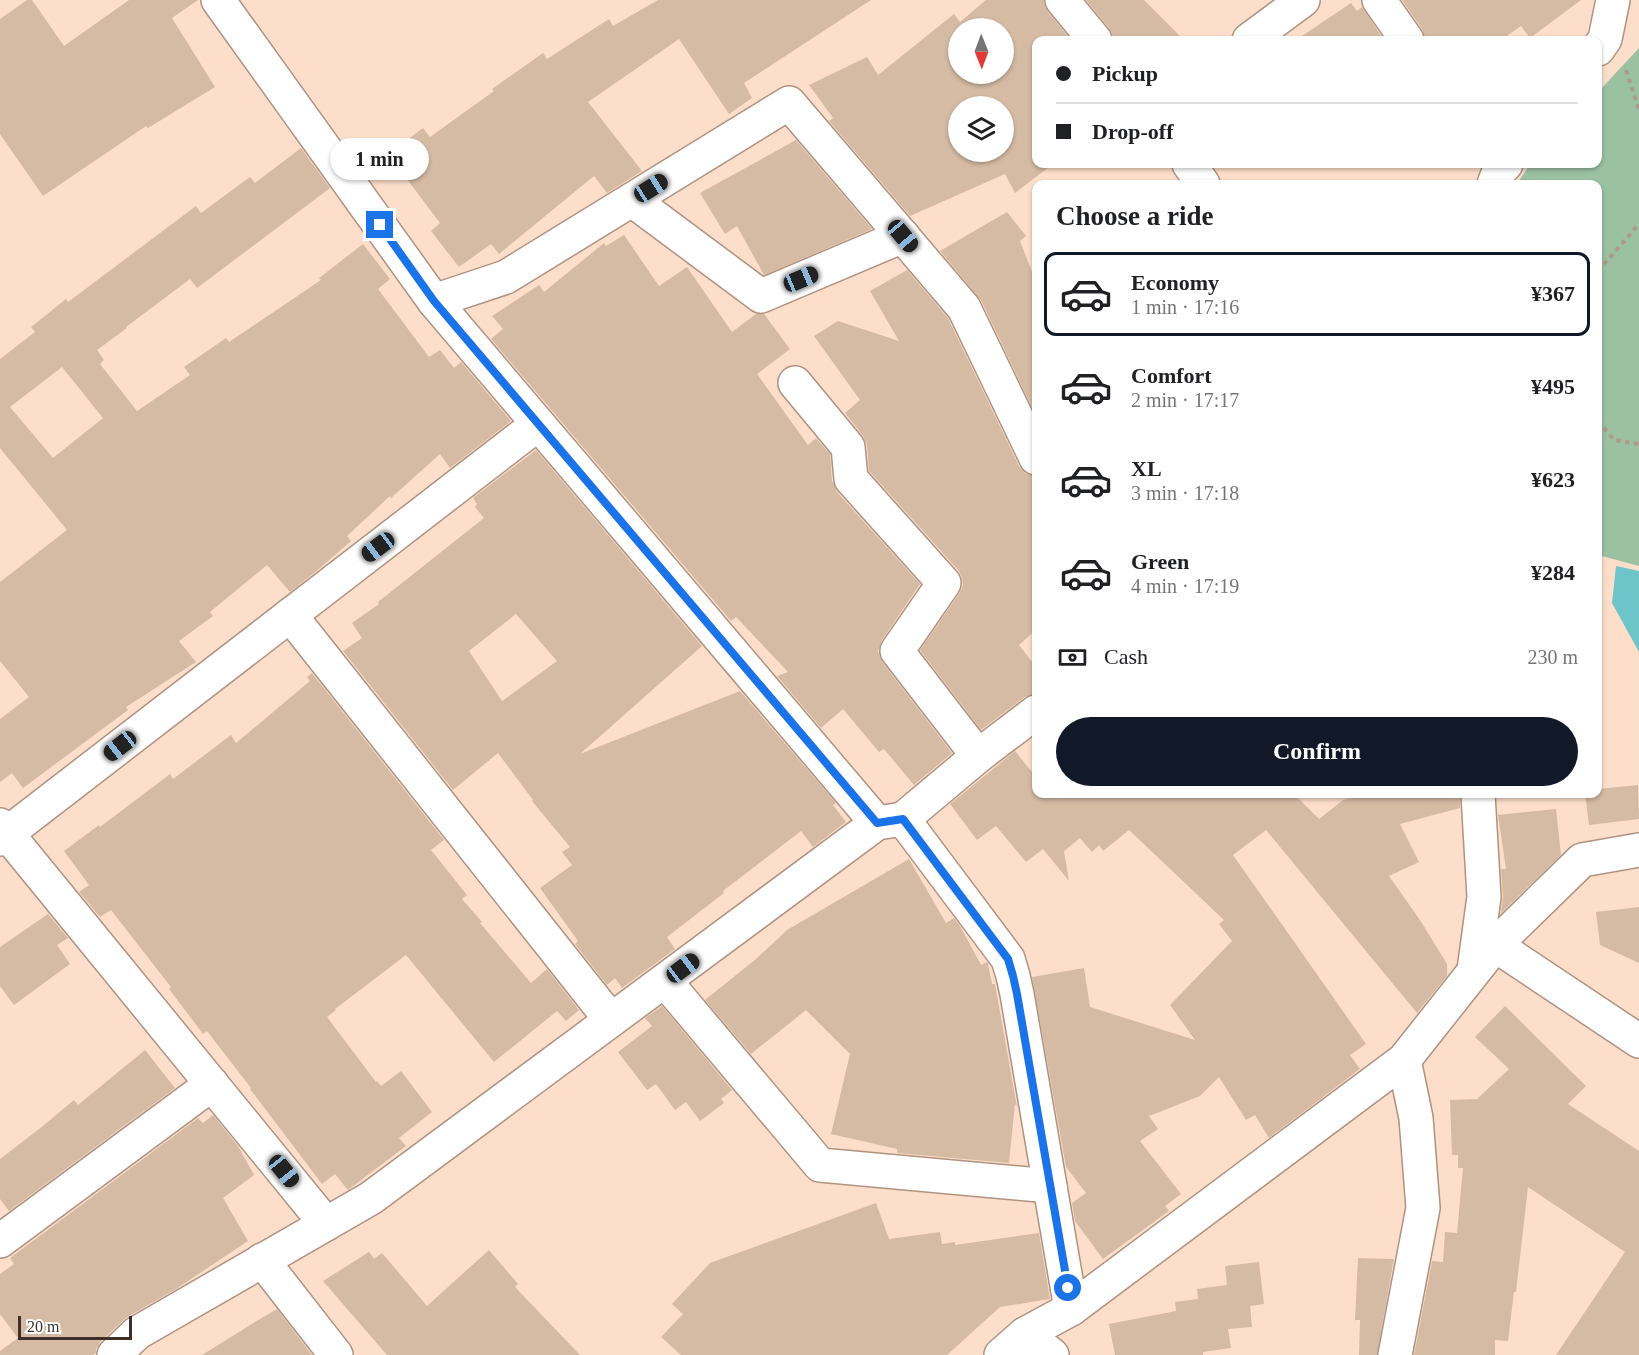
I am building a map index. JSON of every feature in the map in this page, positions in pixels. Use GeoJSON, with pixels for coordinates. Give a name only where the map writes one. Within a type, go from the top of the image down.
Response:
{"type":"FeatureCollection","features":[{"type":"Feature","properties":{"kind":"street"},"geometry":{"type":"LineString","coordinates":[[218,0],[434,301],[538,424],[890,821],[1008,959],[1017,994],[1071,1309]]}},
{"type":"Feature","properties":{"kind":"street"},"geometry":{"type":"LineString","coordinates":[[1062,0],[1092,36]]}},
{"type":"Feature","properties":{"kind":"street"},"geometry":{"type":"LineString","coordinates":[[1254,36],[1303,0]]}},
{"type":"Feature","properties":{"kind":"street"},"geometry":{"type":"LineString","coordinates":[[1379,0],[1404,36]]}},
{"type":"Feature","properties":{"kind":"street"},"geometry":{"type":"LineString","coordinates":[[1611,56],[1605,39],[1620,9]]}},
{"type":"Feature","properties":{"kind":"street"},"geometry":{"type":"LineString","coordinates":[[434,301],[506,277],[789,103],[964,308],[1032,450]]}},
{"type":"Feature","properties":{"kind":"street"},"geometry":{"type":"LineString","coordinates":[[632,200],[761,296],[903,236]]}},
{"type":"Feature","properties":{"kind":"street"},"geometry":{"type":"LineString","coordinates":[[795,383],[848,447],[852,479],[944,583],[897,651],[978,756]]}},
{"type":"Feature","properties":{"kind":"street"},"geometry":{"type":"LineString","coordinates":[[326,1224],[2,832],[538,424]]}},
{"type":"Feature","properties":{"kind":"street"},"geometry":{"type":"LineString","coordinates":[[290,615],[611,1020]]}},
{"type":"Feature","properties":{"kind":"street"},"geometry":{"type":"LineString","coordinates":[[114,1355],[137,1333],[371,1198],[611,1020],[890,821],[1032,715]]}},
{"type":"Feature","properties":{"kind":"street"},"geometry":{"type":"LineString","coordinates":[[1478,798],[1484,897],[1484,958]]}},
{"type":"Feature","properties":{"kind":"street"},"geometry":{"type":"LineString","coordinates":[[1001,1355],[1025,1334],[1071,1309],[1404,1060],[1484,958],[1582,860],[1639,850]]}},
{"type":"Feature","properties":{"kind":"street"},"geometry":{"type":"LineString","coordinates":[[1484,958],[1639,1041]]}},
{"type":"Feature","properties":{"kind":"street"},"geometry":{"type":"LineString","coordinates":[[665,981],[820,1165],[1050,1186]]}},
{"type":"Feature","properties":{"kind":"street"},"geometry":{"type":"LineString","coordinates":[[1395,1355],[1423,1208],[1416,1118],[1404,1060]]}},
{"type":"Feature","properties":{"kind":"street"},"geometry":{"type":"LineString","coordinates":[[0,1241],[212,1084]]}},
{"type":"Feature","properties":{"kind":"street"},"geometry":{"type":"LineString","coordinates":[[262,1260],[336,1355]]}},
{"type":"Feature","properties":{"kind":"street"},"geometry":{"type":"LineString","coordinates":[[1025,1334],[1052,1355]]}},
{"type":"Feature","properties":{"kind":"path"},"geometry":{"type":"LineString","coordinates":[[1611,56],[1639,110]]}},
{"type":"Feature","properties":{"kind":"path"},"geometry":{"type":"LineString","coordinates":[[1602,266],[1639,224]]}},
{"type":"Feature","properties":{"kind":"path"},"geometry":{"type":"LineString","coordinates":[[1602,426],[1614,440],[1639,444]]}},
{"type":"Feature","properties":{"kind":"green space"},"geometry":{"type":"Polygon","coordinates":[[[1639,48],[1639,566],[1602,556],[1602,180],[1520,180],[1527,168],[1602,168],[1602,88],[1639,48]]]}},
{"type":"Feature","properties":{"kind":"water"},"geometry":{"type":"Polygon","coordinates":[[[1616,566],[1639,571],[1639,652],[1612,603],[1616,566]]]}},
{"type":"Feature","properties":{"kind":"building"},"geometry":{"type":"Polygon","coordinates":[[[27,0],[32,0],[64,46],[129,0],[198,0],[172,18],[215,87],[148,128],[146,126],[43,196],[0,134],[0,19],[27,0]]]}},
{"type":"Feature","properties":{"kind":"building"},"geometry":{"type":"Polygon","coordinates":[[[658,0],[871,0],[744,83],[752,98],[729,114],[679,39],[588,102],[642,171],[607,193],[594,176],[499,254],[491,244],[459,267],[431,231],[440,223],[388,154],[423,128],[430,137],[543,53],[547,59],[609,19],[613,26],[658,0]]]}},
{"type":"Feature","properties":{"kind":"building"},"geometry":{"type":"Polygon","coordinates":[[[986,0],[1044,0],[1048,12],[1068,36],[1032,36],[1032,168],[1048,168],[1015,193],[1005,174],[910,216],[829,121],[833,118],[809,85],[867,57],[878,75],[948,19],[948,84],[1014,84],[1014,18],[965,18],[986,0]]]}},
{"type":"Feature","properties":{"kind":"building"},"geometry":{"type":"Polygon","coordinates":[[[1086,0],[1144,0],[1180,36],[1113,36],[1086,0]]]}},
{"type":"Feature","properties":{"kind":"building"},"geometry":{"type":"Polygon","coordinates":[[[1402,0],[1581,0],[1533,36],[1528,36],[1521,26],[1507,36],[1424,36],[1422,29],[1402,0]]]}},
{"type":"Feature","properties":{"kind":"building"},"geometry":{"type":"Polygon","coordinates":[[[1351,3],[1357,11],[1362,7],[1381,36],[1302,36],[1351,3]]]}},
{"type":"Feature","properties":{"kind":"building"},"geometry":{"type":"Polygon","coordinates":[[[796,140],[872,229],[764,275],[737,226],[725,234],[700,193],[796,140]]]}},
{"type":"Feature","properties":{"kind":"building"},"geometry":{"type":"Polygon","coordinates":[[[301,148],[330,188],[197,288],[190,279],[97,350],[104,360],[100,364],[137,411],[190,375],[184,367],[226,338],[229,342],[321,280],[319,278],[363,244],[390,279],[378,289],[429,357],[440,350],[454,368],[461,362],[511,421],[450,468],[440,454],[347,536],[351,541],[290,592],[267,565],[210,612],[213,616],[179,641],[196,662],[126,707],[128,710],[23,788],[12,773],[0,782],[0,719],[29,697],[0,661],[0,582],[67,530],[0,448],[0,359],[35,332],[31,327],[66,299],[68,302],[196,206],[201,213],[250,177],[255,183],[301,148]],[[62,367],[10,407],[53,458],[103,418],[62,367]]]}},
{"type":"Feature","properties":{"kind":"building"},"geometry":{"type":"Polygon","coordinates":[[[1007,212],[1026,236],[1020,241],[1032,272],[1032,408],[981,300],[940,251],[1007,212]]]}},
{"type":"Feature","properties":{"kind":"building"},"geometry":{"type":"Polygon","coordinates":[[[624,235],[659,286],[687,267],[732,332],[756,314],[764,314],[790,349],[757,374],[808,445],[816,438],[830,454],[832,481],[837,492],[920,584],[882,640],[878,651],[882,662],[952,753],[914,785],[884,749],[879,752],[843,709],[821,728],[777,676],[788,672],[736,617],[731,621],[491,339],[503,329],[492,316],[539,285],[544,292],[604,243],[606,246],[624,235]]]}},
{"type":"Feature","properties":{"kind":"building"},"geometry":{"type":"Polygon","coordinates":[[[907,270],[948,318],[1019,466],[1026,474],[1032,475],[1032,634],[1019,645],[1032,662],[1032,695],[1025,697],[981,730],[920,650],[959,594],[963,585],[962,577],[869,471],[867,445],[863,436],[845,413],[860,400],[814,336],[838,321],[899,341],[870,291],[907,270]]]}},
{"type":"Feature","properties":{"kind":"building"},"geometry":{"type":"Polygon","coordinates":[[[536,450],[702,646],[580,754],[740,691],[836,803],[833,805],[846,822],[813,847],[801,831],[667,937],[675,949],[622,988],[615,978],[607,985],[575,944],[578,941],[540,888],[572,865],[562,852],[570,847],[532,801],[498,753],[453,790],[343,651],[362,638],[352,623],[379,604],[378,602],[484,518],[475,507],[477,504],[473,498],[536,450]],[[516,614],[469,651],[502,701],[557,661],[516,614]]]}},
{"type":"Feature","properties":{"kind":"building"},"geometry":{"type":"Polygon","coordinates":[[[312,673],[444,840],[431,850],[467,895],[462,899],[482,922],[480,923],[531,983],[547,969],[579,1010],[566,1021],[557,1011],[494,1062],[406,955],[335,1009],[327,1017],[376,1082],[381,1086],[401,1071],[432,1112],[399,1138],[406,1146],[348,1190],[335,1174],[322,1184],[207,1031],[203,1034],[169,989],[171,987],[111,910],[100,917],[79,892],[89,885],[64,851],[170,774],[173,779],[231,735],[236,743],[310,681],[307,677],[312,673]]]}},
{"type":"Feature","properties":{"kind":"building"},"geometry":{"type":"Polygon","coordinates":[[[1015,751],[1032,772],[1032,798],[1298,798],[1319,819],[1343,800],[1349,798],[1460,798],[1460,808],[1400,824],[1419,862],[1389,876],[1447,964],[1447,976],[1417,1013],[1266,830],[1233,855],[1366,1044],[1350,1055],[1360,1069],[1269,1138],[1255,1115],[1246,1120],[1219,1077],[1200,1096],[1149,1116],[1158,1129],[1140,1141],[1181,1194],[1165,1206],[1169,1211],[1103,1259],[1075,1221],[1072,1203],[1086,1193],[1066,1167],[1032,977],[1084,968],[1090,1007],[1195,1040],[1170,1005],[1232,941],[1219,924],[1224,920],[1129,830],[1103,851],[1099,845],[1092,852],[1080,838],[1064,851],[1069,881],[1043,849],[1026,862],[996,826],[977,840],[950,804],[1015,751]]]}},
{"type":"Feature","properties":{"kind":"building"},"geometry":{"type":"Polygon","coordinates":[[[1638,785],[1639,819],[1589,825],[1586,798],[1602,798],[1602,789],[1638,785]]]}},
{"type":"Feature","properties":{"kind":"building"},"geometry":{"type":"Polygon","coordinates":[[[1556,809],[1561,855],[1501,913],[1503,896],[1501,869],[1506,869],[1498,815],[1556,809]]]}},
{"type":"Feature","properties":{"kind":"building"},"geometry":{"type":"Polygon","coordinates":[[[909,859],[946,923],[954,918],[981,965],[987,962],[992,984],[995,984],[1017,1107],[1015,1104],[1009,1163],[897,1153],[897,1149],[831,1134],[850,1054],[806,1010],[751,1054],[705,1000],[756,959],[787,930],[909,859]]]}},
{"type":"Feature","properties":{"kind":"building"},"geometry":{"type":"Polygon","coordinates":[[[1639,907],[1639,963],[1600,945],[1596,912],[1639,907]]]}},
{"type":"Feature","properties":{"kind":"building"},"geometry":{"type":"Polygon","coordinates":[[[48,914],[68,938],[57,945],[70,964],[14,1005],[0,986],[0,947],[48,914]]]}},
{"type":"Feature","properties":{"kind":"building"},"geometry":{"type":"Polygon","coordinates":[[[662,1006],[732,1090],[721,1099],[724,1103],[700,1121],[686,1102],[675,1110],[656,1084],[647,1090],[618,1052],[652,1026],[645,1018],[662,1006]]]}},
{"type":"Feature","properties":{"kind":"building"},"geometry":{"type":"Polygon","coordinates":[[[1505,1006],[1586,1086],[1568,1104],[1639,1151],[1639,1355],[1556,1355],[1625,1252],[1528,1187],[1508,1341],[1495,1340],[1495,1355],[1414,1355],[1432,1261],[1443,1262],[1445,1232],[1457,1233],[1463,1168],[1458,1168],[1458,1155],[1452,1155],[1450,1100],[1477,1099],[1509,1069],[1475,1037],[1505,1006]]]}},
{"type":"Feature","properties":{"kind":"building"},"geometry":{"type":"Polygon","coordinates":[[[145,1050],[175,1088],[9,1211],[0,1199],[0,1159],[74,1100],[78,1105],[145,1050]]]}},
{"type":"Feature","properties":{"kind":"building"},"geometry":{"type":"Polygon","coordinates":[[[213,1115],[238,1146],[254,1175],[223,1198],[248,1241],[176,1289],[127,1317],[101,1341],[93,1355],[0,1355],[0,1351],[18,1338],[0,1314],[0,1274],[14,1264],[10,1258],[198,1118],[203,1123],[213,1115]]]}},
{"type":"Feature","properties":{"kind":"building"},"geometry":{"type":"Polygon","coordinates":[[[876,1203],[889,1239],[940,1232],[942,1244],[955,1242],[955,1245],[1039,1233],[1050,1299],[1000,1307],[947,1355],[681,1355],[661,1337],[683,1314],[672,1304],[710,1263],[876,1203]]]}},
{"type":"Feature","properties":{"kind":"building"},"geometry":{"type":"Polygon","coordinates":[[[489,1250],[518,1284],[515,1287],[580,1355],[387,1355],[323,1281],[369,1252],[374,1259],[382,1253],[427,1306],[489,1250]]]}},
{"type":"Feature","properties":{"kind":"building"},"geometry":{"type":"Polygon","coordinates":[[[1358,1258],[1394,1259],[1377,1355],[1359,1355],[1360,1320],[1355,1320],[1358,1258]]]}},
{"type":"Feature","properties":{"kind":"building"},"geometry":{"type":"Polygon","coordinates":[[[1259,1262],[1264,1304],[1250,1306],[1252,1327],[1228,1329],[1231,1348],[1203,1352],[1203,1355],[1115,1355],[1109,1324],[1176,1311],[1175,1302],[1198,1299],[1197,1289],[1227,1285],[1225,1266],[1259,1262]]]}},
{"type":"Feature","properties":{"kind":"building"},"geometry":{"type":"Polygon","coordinates":[[[277,1309],[312,1355],[202,1355],[255,1322],[277,1309]]]}},
{"type":"Feature","properties":{"kind":"route"},"geometry":{"type":"LineString","coordinates":[[380,225],[434,301],[877,823],[903,819],[1008,959],[1017,994],[1068,1288]]}}]}
